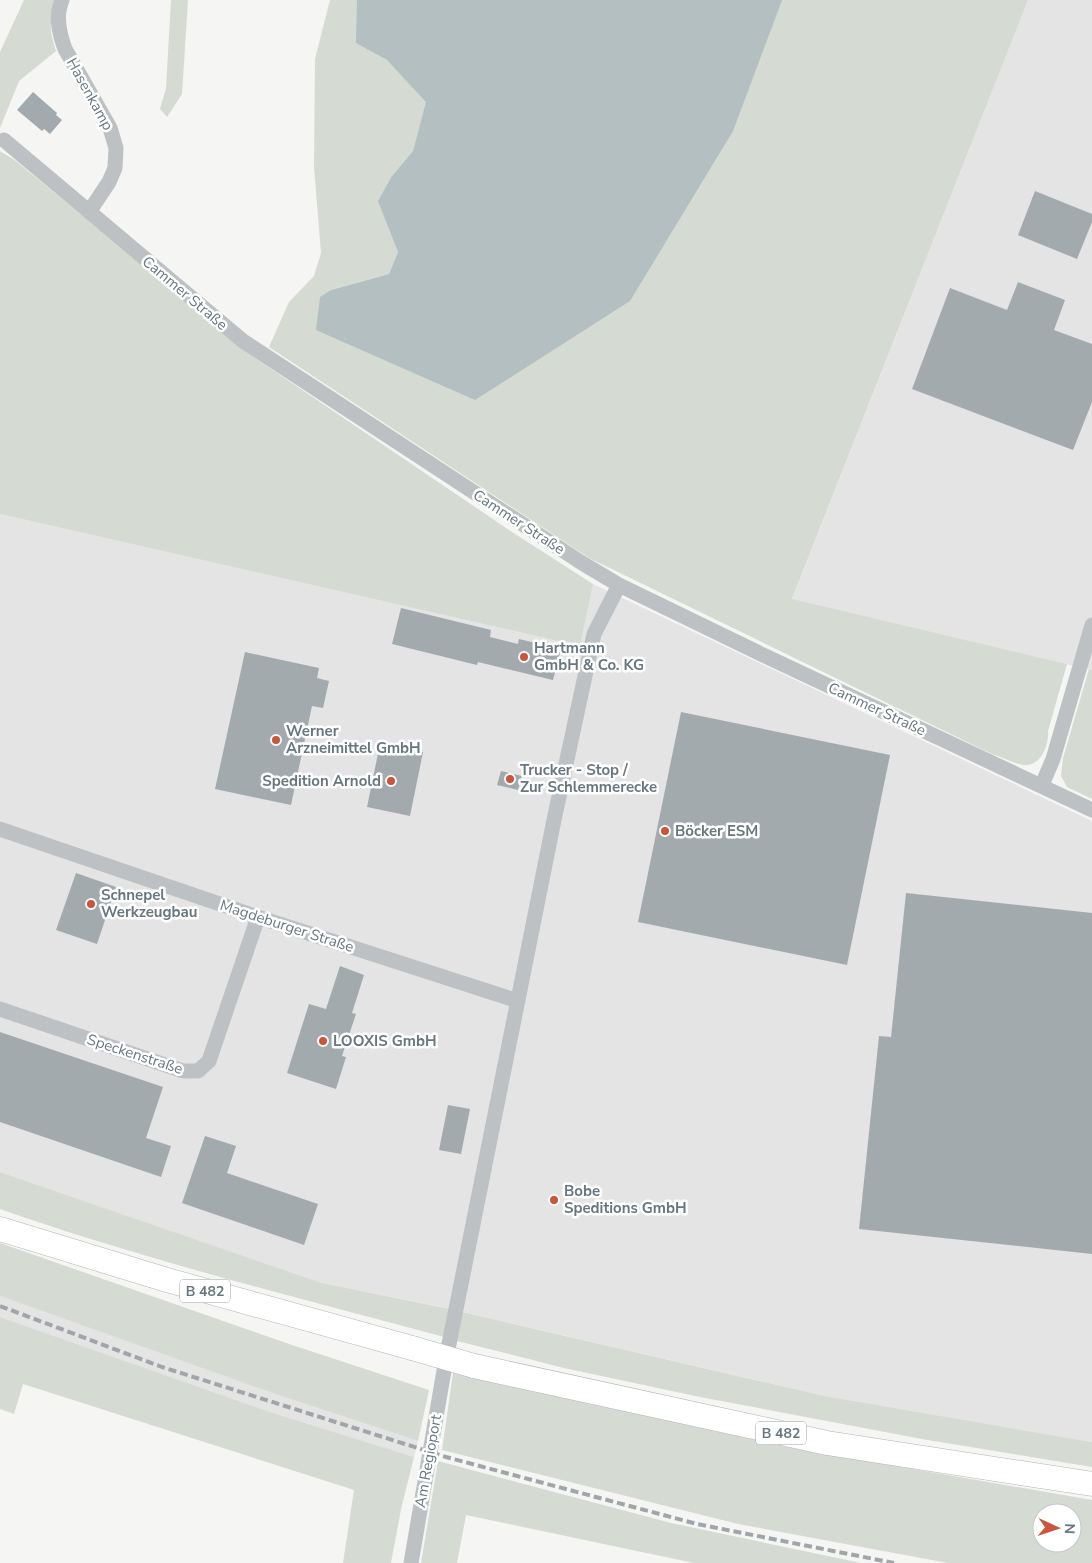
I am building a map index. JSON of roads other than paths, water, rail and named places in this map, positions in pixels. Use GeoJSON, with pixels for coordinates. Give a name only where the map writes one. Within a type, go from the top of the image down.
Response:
{"type":"FeatureCollection","features":[{"type":"Feature","properties":{"kind":"main road","name":"B 482"},"geometry":{"type":"LineString","coordinates":[[0,1229],[167,1280],[474,1366],[827,1443],[1092,1484]]}},
{"type":"Feature","properties":{"kind":"street","name":"Hasenkamp"},"geometry":{"type":"LineString","coordinates":[[62,0],[59,6],[58,20],[61,38],[110,128],[116,148],[115,168],[109,182],[89,212]]}},
{"type":"Feature","properties":{"kind":"street","name":"Cammer Straße"},"geometry":{"type":"LineString","coordinates":[[4,140],[243,341],[582,563],[619,585],[1092,810]]}},
{"type":"Feature","properties":{"kind":"street"},"geometry":{"type":"LineString","coordinates":[[518,1000],[594,634],[619,585]]}},
{"type":"Feature","properties":{"kind":"street"},"geometry":{"type":"LineString","coordinates":[[1042,785],[1053,759],[1092,625]]}},
{"type":"Feature","properties":{"kind":"street","name":"Magdeburger Straße"},"geometry":{"type":"LineString","coordinates":[[0,829],[258,918],[518,1000]]}},
{"type":"Feature","properties":{"kind":"street","name":"Speckenstraße"},"geometry":{"type":"LineString","coordinates":[[0,1009],[183,1071],[198,1071],[209,1061],[258,918]]}},
{"type":"Feature","properties":{"kind":"street","name":"Am Regioport"},"geometry":{"type":"LineString","coordinates":[[411,1563],[446,1359],[518,1000]]}},
{"type":"Feature","properties":{"kind":"railway"},"geometry":{"type":"LineString","coordinates":[[0,1306],[162,1367],[446,1457],[697,1524],[894,1563]]}},
{"type":"Feature","properties":{"kind":"place","name":"Hartmann GmbH & Co. KG"},"geometry":{"type":"Point","coordinates":[524,657]}},
{"type":"Feature","properties":{"kind":"place","name":"Werner Arzneimittel GmbH"},"geometry":{"type":"Point","coordinates":[276,740]}},
{"type":"Feature","properties":{"kind":"place","name":"Trucker - Stop / Zur Schlemmerecke"},"geometry":{"type":"Point","coordinates":[510,779]}},
{"type":"Feature","properties":{"kind":"place","name":"Spedition Arnold"},"geometry":{"type":"Point","coordinates":[391,781]}},
{"type":"Feature","properties":{"kind":"place","name":"Böcker ESM"},"geometry":{"type":"Point","coordinates":[665,831]}},
{"type":"Feature","properties":{"kind":"place","name":"Schnepel Werkzeugbau"},"geometry":{"type":"Point","coordinates":[91,904]}},
{"type":"Feature","properties":{"kind":"place","name":"LOOXIS GmbH"},"geometry":{"type":"Point","coordinates":[323,1041]}},
{"type":"Feature","properties":{"kind":"place","name":"Bobe Speditions GmbH"},"geometry":{"type":"Point","coordinates":[554,1200]}}]}
